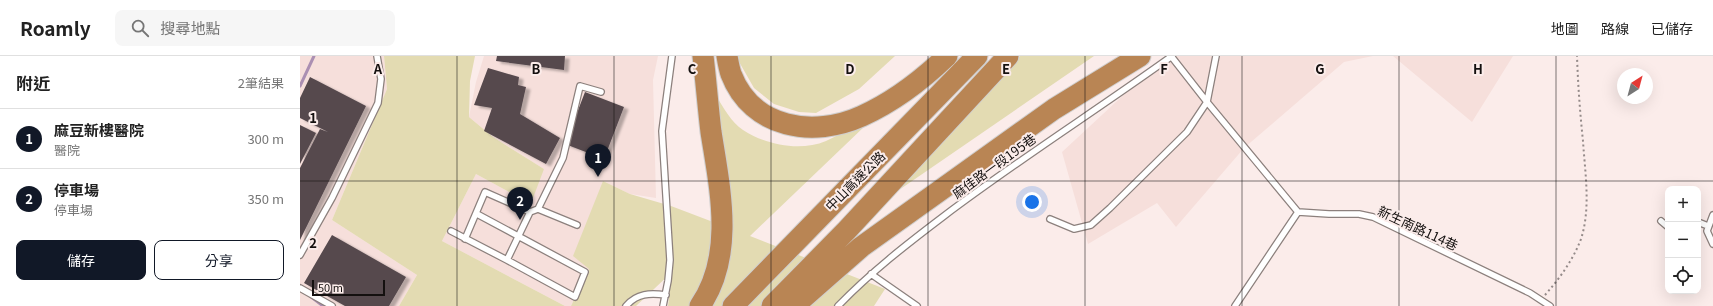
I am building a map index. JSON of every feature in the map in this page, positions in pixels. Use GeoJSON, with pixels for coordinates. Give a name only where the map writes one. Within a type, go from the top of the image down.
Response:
{"type":"FeatureCollection","features":[{"type":"Feature","properties":{"kind":"highway"},"geometry":{"type":"LineString","coordinates":[[700,306],[709,293],[718,262],[723,221],[704,56]]}},
{"type":"Feature","properties":{"kind":"highway"},"geometry":{"type":"LineString","coordinates":[[727,56],[731,74],[742,95],[760,112],[776,121],[793,126],[816,128],[838,124],[862,116],[893,98],[936,67],[947,56]]}},
{"type":"Feature","properties":{"kind":"highway","name":"中山高速公路"},"geometry":{"type":"LineString","coordinates":[[733,306],[977,56]]}},
{"type":"Feature","properties":{"kind":"highway","name":"中山高速公路"},"geometry":{"type":"LineString","coordinates":[[772,306],[847,230],[1008,56]]}},
{"type":"Feature","properties":{"kind":"highway"},"geometry":{"type":"LineString","coordinates":[[1054,109],[1114,56]]}},
{"type":"Feature","properties":{"kind":"highway"},"geometry":{"type":"LineString","coordinates":[[794,306],[861,247],[1054,109],[1140,56]]}},
{"type":"Feature","properties":{"kind":"lane"},"geometry":{"type":"LineString","coordinates":[[300,255],[332,198],[378,104],[381,79],[377,56]]}},
{"type":"Feature","properties":{"kind":"lane"},"geometry":{"type":"LineString","coordinates":[[663,306],[666,295],[670,260],[662,131],[672,56]]}},
{"type":"Feature","properties":{"kind":"lane"},"geometry":{"type":"LineString","coordinates":[[1172,56],[1207,102],[1298,212],[1235,306]]}},
{"type":"Feature","properties":{"kind":"lane","name":"麻佳路一段195巷"},"geometry":{"type":"LineString","coordinates":[[838,306],[894,254],[992,180],[1172,56]]}},
{"type":"Feature","properties":{"kind":"lane"},"geometry":{"type":"LineString","coordinates":[[1050,218],[1074,230],[1091,225],[1110,208],[1187,132],[1207,102],[1216,56]]}},
{"type":"Feature","properties":{"kind":"lane"},"geometry":{"type":"LineString","coordinates":[[538,209],[552,176],[563,158],[580,86],[602,92]]}},
{"type":"Feature","properties":{"kind":"lane"},"geometry":{"type":"LineString","coordinates":[[465,238],[477,214],[485,192],[530,212]]}},
{"type":"Feature","properties":{"kind":"lane"},"geometry":{"type":"LineString","coordinates":[[506,260],[530,212],[538,209],[578,225]]}},
{"type":"Feature","properties":{"kind":"lane","name":"新生南路114巷"},"geometry":{"type":"LineString","coordinates":[[1298,212],[1359,214],[1373,217],[1530,293],[1550,306]]}},
{"type":"Feature","properties":{"kind":"lane"},"geometry":{"type":"LineString","coordinates":[[451,231],[575,297],[585,272],[477,214]]}},
{"type":"Feature","properties":{"kind":"lane"},"geometry":{"type":"LineString","coordinates":[[1713,215],[1707,231],[1713,244]]}},
{"type":"Feature","properties":{"kind":"lane"},"geometry":{"type":"LineString","coordinates":[[1661,221],[1665,224]]}},
{"type":"Feature","properties":{"kind":"lane"},"geometry":{"type":"LineString","coordinates":[[1701,223],[1708,226]]}},
{"type":"Feature","properties":{"kind":"lane"},"geometry":{"type":"LineString","coordinates":[[871,274],[917,306]]}},
{"type":"Feature","properties":{"kind":"lane"},"geometry":{"type":"LineString","coordinates":[[300,288],[332,306]]}},
{"type":"Feature","properties":{"kind":"lane"},"geometry":{"type":"LineString","coordinates":[[626,306],[631,301],[642,295],[666,295]]}},
{"type":"Feature","properties":{"kind":"path"},"geometry":{"type":"LineString","coordinates":[[1540,300],[1560,278],[1572,259],[1581,238],[1585,215],[1586,186],[1577,56]]}},
{"type":"Feature","properties":{"kind":"shaded area"},"geometry":{"type":"Polygon","coordinates":[[[300,56],[384,56],[387,89],[332,220],[417,275],[399,306],[300,306],[300,56]]]}},
{"type":"Feature","properties":{"kind":"shaded area"},"geometry":{"type":"Polygon","coordinates":[[[384,56],[475,56],[470,81],[469,117],[493,137],[544,169],[533,198],[522,199],[476,174],[442,241],[565,306],[399,306],[417,275],[332,220],[387,89],[384,56]]]}},
{"type":"Feature","properties":{"kind":"shaded area"},"geometry":{"type":"Polygon","coordinates":[[[484,56],[658,56],[653,80],[656,198],[630,194],[603,181],[589,269],[571,306],[565,306],[442,241],[476,174],[522,199],[544,169],[493,137],[469,117],[476,82],[484,56]]]}},
{"type":"Feature","properties":{"kind":"shaded area"},"geometry":{"type":"Polygon","coordinates":[[[737,56],[895,56],[859,89],[816,113],[799,112],[774,104],[754,88],[737,56]]]}},
{"type":"Feature","properties":{"kind":"shaded area"},"geometry":{"type":"Polygon","coordinates":[[[1020,56],[1094,56],[883,201],[1020,56]]]}},
{"type":"Feature","properties":{"kind":"shaded area"},"geometry":{"type":"Polygon","coordinates":[[[1173,56],[1373,56],[1344,62],[1244,148],[1176,227],[1157,203],[1088,244],[1062,152],[1158,63],[1173,56]]]}},
{"type":"Feature","properties":{"kind":"shaded area"},"geometry":{"type":"Polygon","coordinates":[[[1393,56],[1513,56],[1472,122],[1393,56]]]}},
{"type":"Feature","properties":{"kind":"shaded area"},"geometry":{"type":"Polygon","coordinates":[[[716,96],[731,119],[743,130],[762,140],[794,146],[805,146],[826,141],[850,128],[889,103],[750,236],[885,289],[874,306],[668,306],[672,272],[636,306],[571,306],[589,269],[573,256],[603,181],[630,194],[671,206],[721,225],[716,96]]]}},
{"type":"Feature","properties":{"kind":"building"},"geometry":{"type":"Polygon","coordinates":[[[497,56],[565,56],[564,70],[496,61],[497,56]]]}},
{"type":"Feature","properties":{"kind":"building"},"geometry":{"type":"Polygon","coordinates":[[[488,68],[519,77],[518,85],[526,87],[520,114],[560,138],[546,164],[484,131],[492,108],[474,105],[488,68]]]}},
{"type":"Feature","properties":{"kind":"building"},"geometry":{"type":"Polygon","coordinates":[[[310,77],[366,106],[300,240],[300,168],[320,129],[328,132],[300,118],[300,98],[310,77]]]}},
{"type":"Feature","properties":{"kind":"building"},"geometry":{"type":"Polygon","coordinates":[[[585,92],[624,107],[604,159],[565,144],[585,92]]]}},
{"type":"Feature","properties":{"kind":"building"},"geometry":{"type":"Polygon","coordinates":[[[300,125],[316,133],[300,164],[300,125]]]}},
{"type":"Feature","properties":{"kind":"building"},"geometry":{"type":"Polygon","coordinates":[[[332,235],[406,277],[389,306],[345,306],[304,283],[332,235]]]}},
{"type":"Feature","properties":{"kind":"waterway"},"geometry":{"type":"LineString","coordinates":[[300,86],[314,56]]}},
{"type":"Feature","properties":{"kind":"waterway"},"geometry":{"type":"LineString","coordinates":[[310,296],[323,306]]}},
{"type":"Feature","properties":{"kind":"place","name":"麻豆新樓醫院"},"geometry":{"type":"Point","coordinates":[598,177]}},
{"type":"Feature","properties":{"kind":"place","name":"停車場"},"geometry":{"type":"Point","coordinates":[520,220]}}]}
